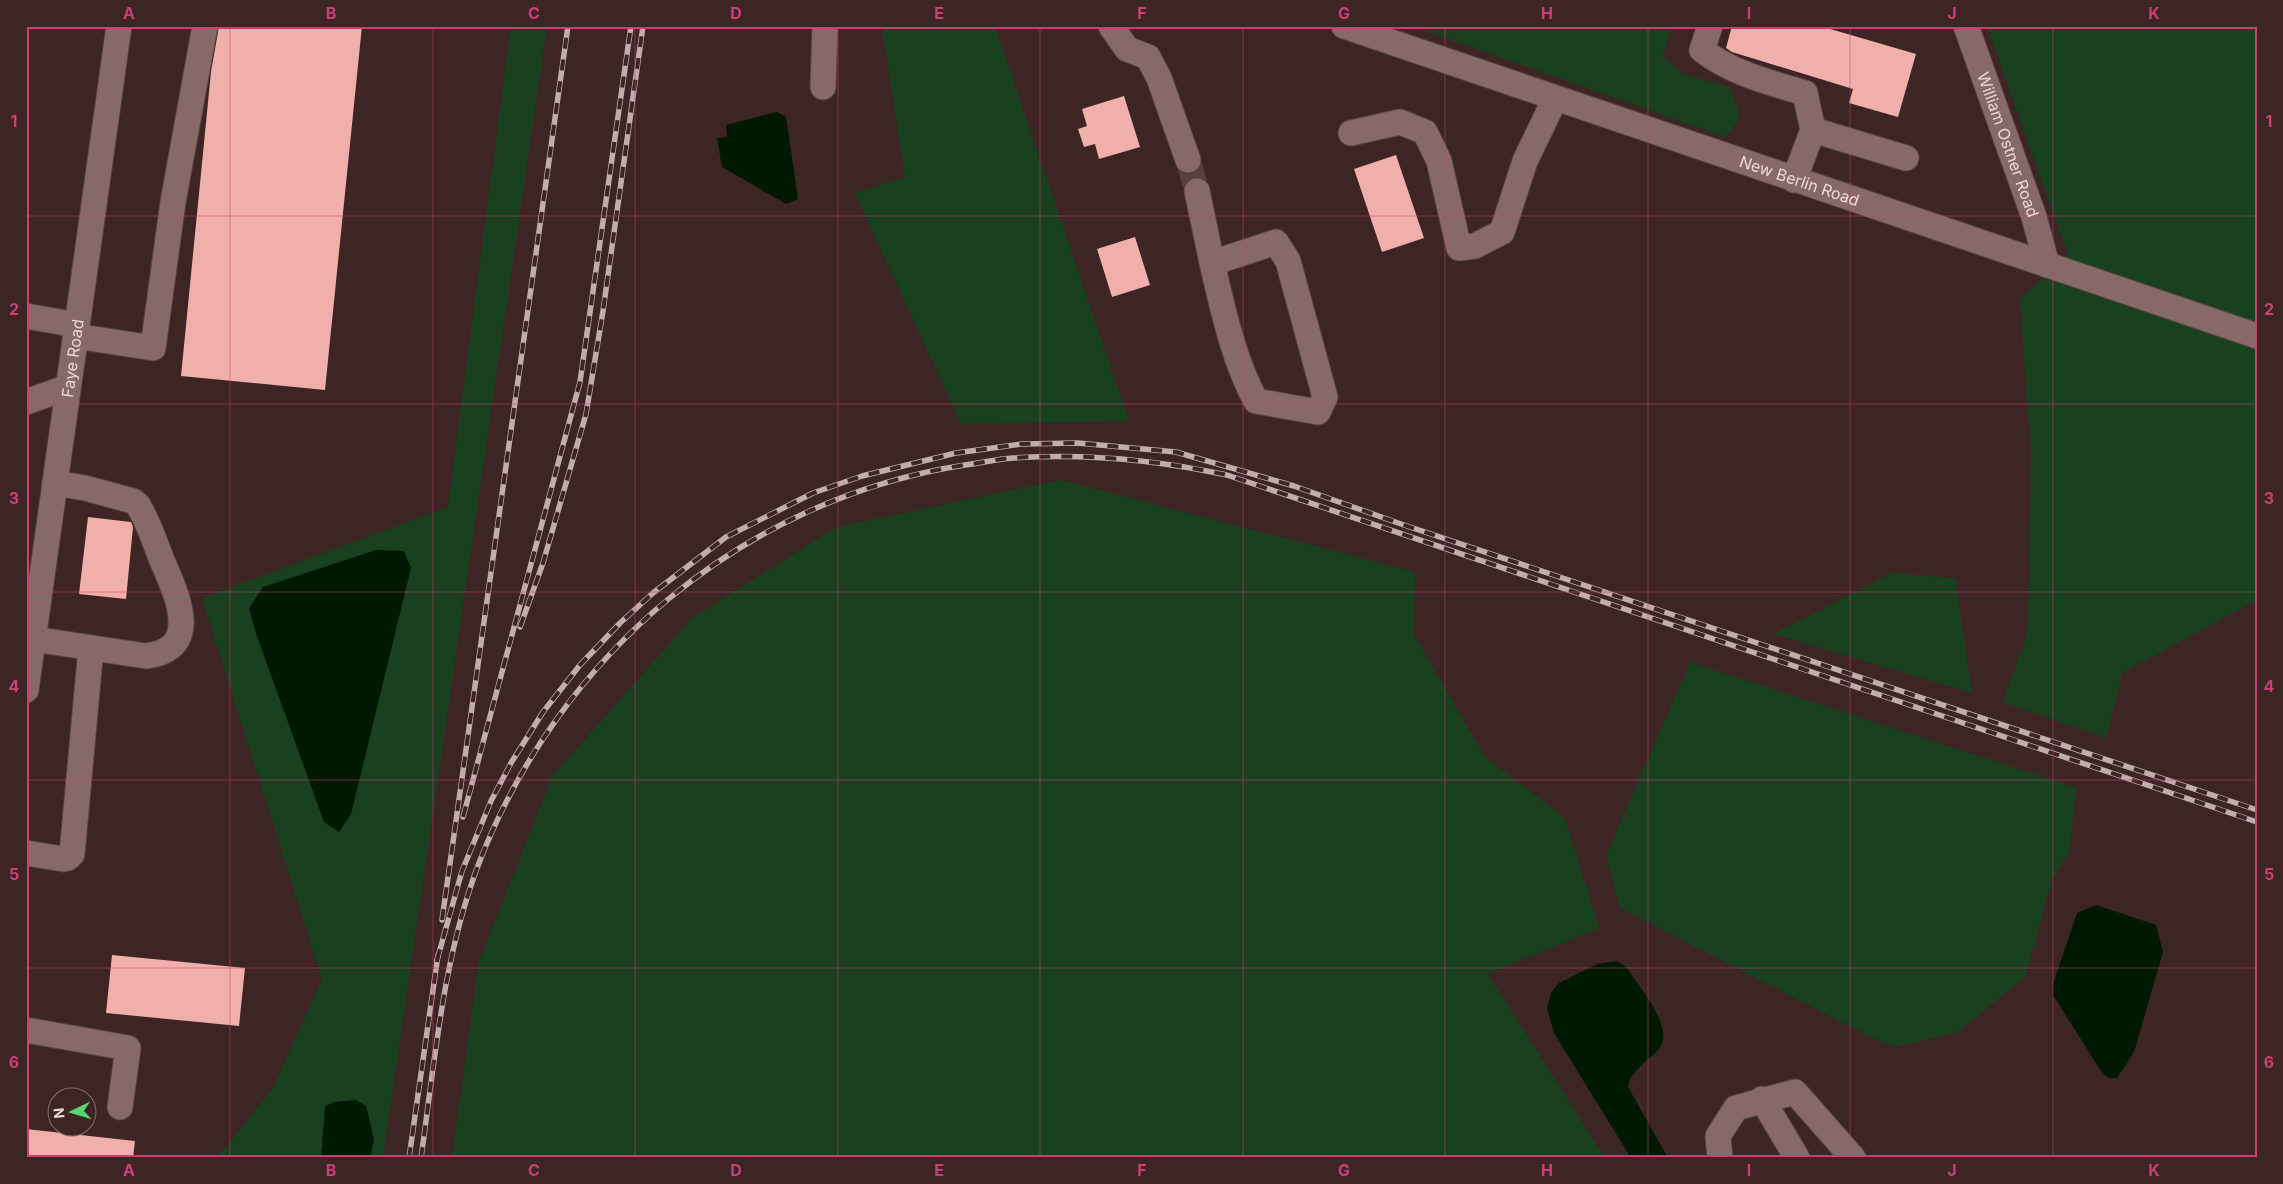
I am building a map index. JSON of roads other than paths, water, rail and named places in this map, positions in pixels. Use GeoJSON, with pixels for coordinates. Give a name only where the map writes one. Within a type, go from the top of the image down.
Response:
{"type":"FeatureCollection","features":[{"type":"Feature","properties":{"kind":"street","name":"Faye Road"},"geometry":{"type":"LineString","coordinates":[[26,690],[119,26]]}},
{"type":"Feature","properties":{"kind":"street"},"geometry":{"type":"LineString","coordinates":[[26,316],[153,348],[173,202],[205,26]]}},
{"type":"Feature","properties":{"kind":"street"},"geometry":{"type":"LineString","coordinates":[[822,87],[825,26]]}},
{"type":"Feature","properties":{"kind":"street"},"geometry":{"type":"LineString","coordinates":[[1111,26],[1127,49],[1148,57],[1159,78],[1188,160]]}},
{"type":"Feature","properties":{"kind":"street","name":"New Berlin Road"},"geometry":{"type":"LineString","coordinates":[[1344,26],[2257,336]]}},
{"type":"Feature","properties":{"kind":"street"},"geometry":{"type":"LineString","coordinates":[[1710,26],[1702,50],[1716,61],[1768,82],[1805,93],[1812,130],[1794,180]]}},
{"type":"Feature","properties":{"kind":"street","name":"William Ostner Road"},"geometry":{"type":"LineString","coordinates":[[1966,26],[2034,217],[2047,264]]}},
{"type":"Feature","properties":{"kind":"street"},"geometry":{"type":"LineString","coordinates":[[1350,133],[1400,122],[1425,132],[1439,161],[1459,248],[1475,246],[1502,232],[1525,161],[1555,99]]}},
{"type":"Feature","properties":{"kind":"street"},"geometry":{"type":"LineString","coordinates":[[1812,130],[1906,158]]}},
{"type":"Feature","properties":{"kind":"street"},"geometry":{"type":"LineString","coordinates":[[1197,191],[1212,263],[1225,316],[1247,384],[1256,401],[1318,412],[1325,397],[1288,261],[1276,242],[1212,263]]}},
{"type":"Feature","properties":{"kind":"street"},"geometry":{"type":"LineString","coordinates":[[26,402],[68,387]]}},
{"type":"Feature","properties":{"kind":"street"},"geometry":{"type":"LineString","coordinates":[[33,639],[146,656],[162,653],[173,646],[181,630],[178,599],[138,505],[133,501],[85,488],[55,483]]}},
{"type":"Feature","properties":{"kind":"street"},"geometry":{"type":"LineString","coordinates":[[26,853],[63,859],[68,858],[72,854],[92,648]]}},
{"type":"Feature","properties":{"kind":"street"},"geometry":{"type":"LineString","coordinates":[[26,1030],[128,1048],[120,1106]]}},
{"type":"Feature","properties":{"kind":"street"},"geometry":{"type":"LineString","coordinates":[[1720,1158],[1718,1136],[1736,1108],[1795,1092],[1853,1158]]}},
{"type":"Feature","properties":{"kind":"street"},"geometry":{"type":"LineString","coordinates":[[1762,1100],[1797,1158]]}},
{"type":"Feature","properties":{"kind":"tunnel"},"geometry":{"type":"LineString","coordinates":[[1188,160],[1197,191]]}},
{"type":"Feature","properties":{"kind":"railway"},"geometry":{"type":"LineString","coordinates":[[442,920],[568,26]]}},
{"type":"Feature","properties":{"kind":"railway"},"geometry":{"type":"LineString","coordinates":[[463,817],[580,382],[631,26]]}},
{"type":"Feature","properties":{"kind":"railway"},"geometry":{"type":"LineString","coordinates":[[520,627],[543,563],[586,414],[603,311],[643,26]]}},
{"type":"Feature","properties":{"kind":"railway"},"geometry":{"type":"LineString","coordinates":[[437,960],[462,871],[491,801],[511,763],[543,712],[580,665],[620,623],[653,593],[726,537],[813,493],[862,476],[956,453],[1022,444],[1078,443],[1176,452],[1294,486],[1401,524],[2257,810]]}},
{"type":"Feature","properties":{"kind":"railway"},"geometry":{"type":"LineString","coordinates":[[421,1158],[442,1009],[457,935],[467,899],[479,863],[514,788],[557,718],[609,655],[669,599],[735,551],[807,512],[884,483],[965,465],[1013,458],[1094,457],[1174,465],[1227,475],[2257,822]]}},
{"type":"Feature","properties":{"kind":"railway"},"geometry":{"type":"LineString","coordinates":[[409,1158],[438,955]]}}]}
